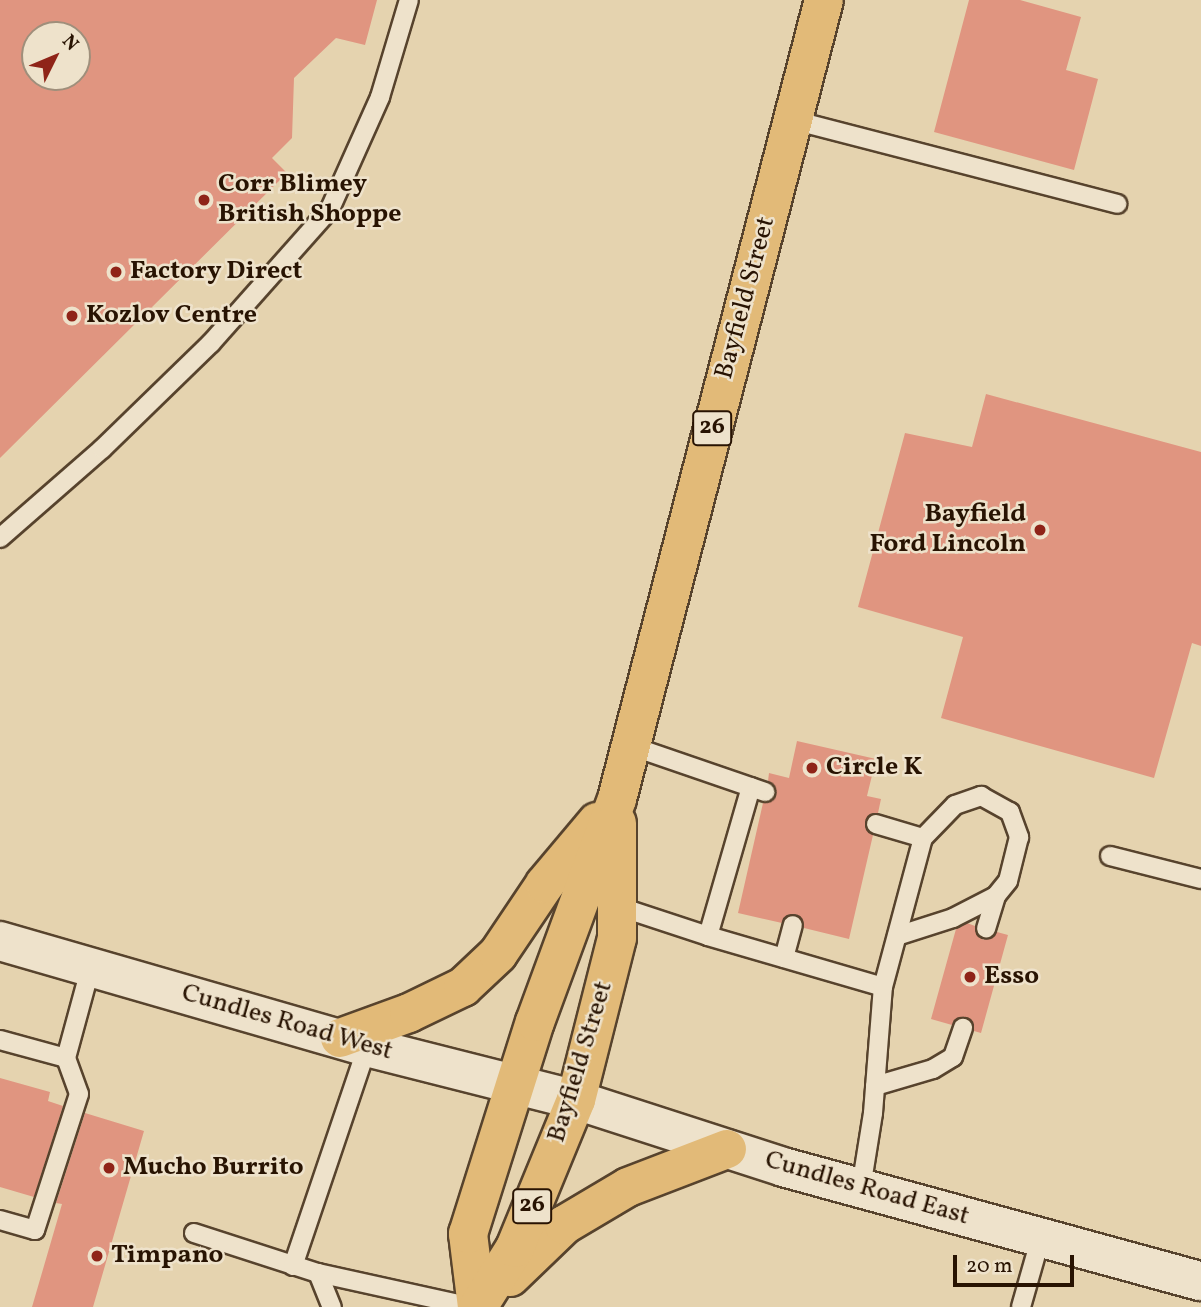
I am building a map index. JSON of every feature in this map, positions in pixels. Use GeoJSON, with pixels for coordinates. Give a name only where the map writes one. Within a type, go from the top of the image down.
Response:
{"type":"FeatureCollection","features":[{"type":"Feature","properties":{"kind":"main road","name":"Bayfield Street"},"geometry":{"type":"LineString","coordinates":[[476,1307],[468,1234],[514,1084],[617,800],[824,0]]}},
{"type":"Feature","properties":{"kind":"main road","name":"Bayfield Street"},"geometry":{"type":"LineString","coordinates":[[476,1307],[516,1248],[576,1100],[617,938],[617,800]]}},
{"type":"Feature","properties":{"kind":"main road"},"geometry":{"type":"LineString","coordinates":[[353,1043],[463,986],[498,954],[545,884],[617,800]]}},
{"type":"Feature","properties":{"kind":"main road","name":"Cundles Road West"},"geometry":{"type":"LineString","coordinates":[[0,941],[353,1043],[576,1100]]}},
{"type":"Feature","properties":{"kind":"main road","name":"Cundles Road East"},"geometry":{"type":"LineString","coordinates":[[576,1100],[727,1149],[861,1188],[1201,1280]]}},
{"type":"Feature","properties":{"kind":"main road"},"geometry":{"type":"LineString","coordinates":[[476,1307],[564,1225],[628,1187],[727,1149]]}},
{"type":"Feature","properties":{"kind":"lane"},"geometry":{"type":"LineString","coordinates":[[0,538],[102,449],[211,342],[330,209],[352,150],[380,97],[409,0]]}},
{"type":"Feature","properties":{"kind":"lane"},"geometry":{"type":"LineString","coordinates":[[793,120],[1117,204]]}},
{"type":"Feature","properties":{"kind":"lane"},"geometry":{"type":"LineString","coordinates":[[631,746],[758,789],[708,936]]}},
{"type":"Feature","properties":{"kind":"lane"},"geometry":{"type":"LineString","coordinates":[[861,1188],[875,1086],[883,987],[923,838],[955,805],[981,796],[1010,813],[1019,837],[1008,881],[996,896],[986,929]]}},
{"type":"Feature","properties":{"kind":"lane"},"geometry":{"type":"LineString","coordinates":[[876,824],[923,838]]}},
{"type":"Feature","properties":{"kind":"lane"},"geometry":{"type":"LineString","coordinates":[[1110,856],[1201,879]]}},
{"type":"Feature","properties":{"kind":"lane"},"geometry":{"type":"LineString","coordinates":[[897,936],[953,918],[996,896]]}},
{"type":"Feature","properties":{"kind":"lane"},"geometry":{"type":"LineString","coordinates":[[617,906],[708,936],[883,987]]}},
{"type":"Feature","properties":{"kind":"lane"},"geometry":{"type":"LineString","coordinates":[[784,958],[793,925]]}},
{"type":"Feature","properties":{"kind":"lane"},"geometry":{"type":"LineString","coordinates":[[0,1220],[35,1230],[79,1094],[66,1058],[91,966]]}},
{"type":"Feature","properties":{"kind":"lane"},"geometry":{"type":"LineString","coordinates":[[875,1086],[933,1069],[953,1057],[963,1028]]}},
{"type":"Feature","properties":{"kind":"lane"},"geometry":{"type":"LineString","coordinates":[[0,1040],[66,1058]]}},
{"type":"Feature","properties":{"kind":"lane"},"geometry":{"type":"LineString","coordinates":[[293,1266],[353,1043]]}},
{"type":"Feature","properties":{"kind":"lane"},"geometry":{"type":"LineString","coordinates":[[194,1233],[318,1273],[476,1307]]}},
{"type":"Feature","properties":{"kind":"lane"},"geometry":{"type":"LineString","coordinates":[[1021,1307],[1041,1237]]}},
{"type":"Feature","properties":{"kind":"lane"},"geometry":{"type":"LineString","coordinates":[[318,1273],[332,1307]]}},
{"type":"Feature","properties":{"kind":"building","name":"Kozlov Centre"},"geometry":{"type":"Polygon","coordinates":[[[0,0],[377,0],[365,45],[336,38],[294,78],[292,138],[272,158],[287,173],[0,458],[0,0]]]}},
{"type":"Feature","properties":{"kind":"building"},"geometry":{"type":"Polygon","coordinates":[[[969,0],[1020,0],[1081,17],[1066,70],[1098,79],[1074,170],[934,132],[969,0]]]}},
{"type":"Feature","properties":{"kind":"building","name":"Bayfield Ford Lincoln"},"geometry":{"type":"Polygon","coordinates":[[[986,394],[1201,452],[1201,646],[1192,643],[1154,778],[941,718],[963,637],[858,607],[905,433],[972,447],[986,394]]]}},
{"type":"Feature","properties":{"kind":"building"},"geometry":{"type":"Polygon","coordinates":[[[797,741],[876,759],[867,796],[881,799],[878,813],[865,821],[873,835],[849,939],[804,928],[795,914],[782,923],[738,913],[763,803],[776,795],[768,781],[769,773],[789,778],[797,741]]]}},
{"type":"Feature","properties":{"kind":"building","name":"Esso"},"geometry":{"type":"Polygon","coordinates":[[[967,923],[975,926],[983,940],[997,932],[1008,935],[981,1033],[974,1031],[966,1017],[952,1025],[931,1019],[956,929],[967,923]]]}},
{"type":"Feature","properties":{"kind":"building"},"geometry":{"type":"Polygon","coordinates":[[[0,1078],[50,1092],[48,1101],[63,1106],[34,1197],[0,1187],[0,1078]]]}},
{"type":"Feature","properties":{"kind":"building"},"geometry":{"type":"Polygon","coordinates":[[[85,1113],[144,1131],[93,1307],[32,1307],[62,1204],[56,1203],[85,1113]]]}},
{"type":"Feature","properties":{"kind":"place","name":"Corr Blimey British Shoppe"},"geometry":{"type":"Point","coordinates":[204,200]}},
{"type":"Feature","properties":{"kind":"place","name":"Factory Direct"},"geometry":{"type":"Point","coordinates":[116,272]}},
{"type":"Feature","properties":{"kind":"place","name":"Kozlov Centre"},"geometry":{"type":"Point","coordinates":[72,316]}},
{"type":"Feature","properties":{"kind":"place","name":"Bayfield Ford Lincoln"},"geometry":{"type":"Point","coordinates":[1040,530]}},
{"type":"Feature","properties":{"kind":"place","name":"Circle K"},"geometry":{"type":"Point","coordinates":[812,768]}},
{"type":"Feature","properties":{"kind":"place","name":"Esso"},"geometry":{"type":"Point","coordinates":[970,977]}},
{"type":"Feature","properties":{"kind":"place","name":"Mucho Burrito"},"geometry":{"type":"Point","coordinates":[109,1168]}},
{"type":"Feature","properties":{"kind":"place","name":"Timpano"},"geometry":{"type":"Point","coordinates":[97,1256]}}]}
